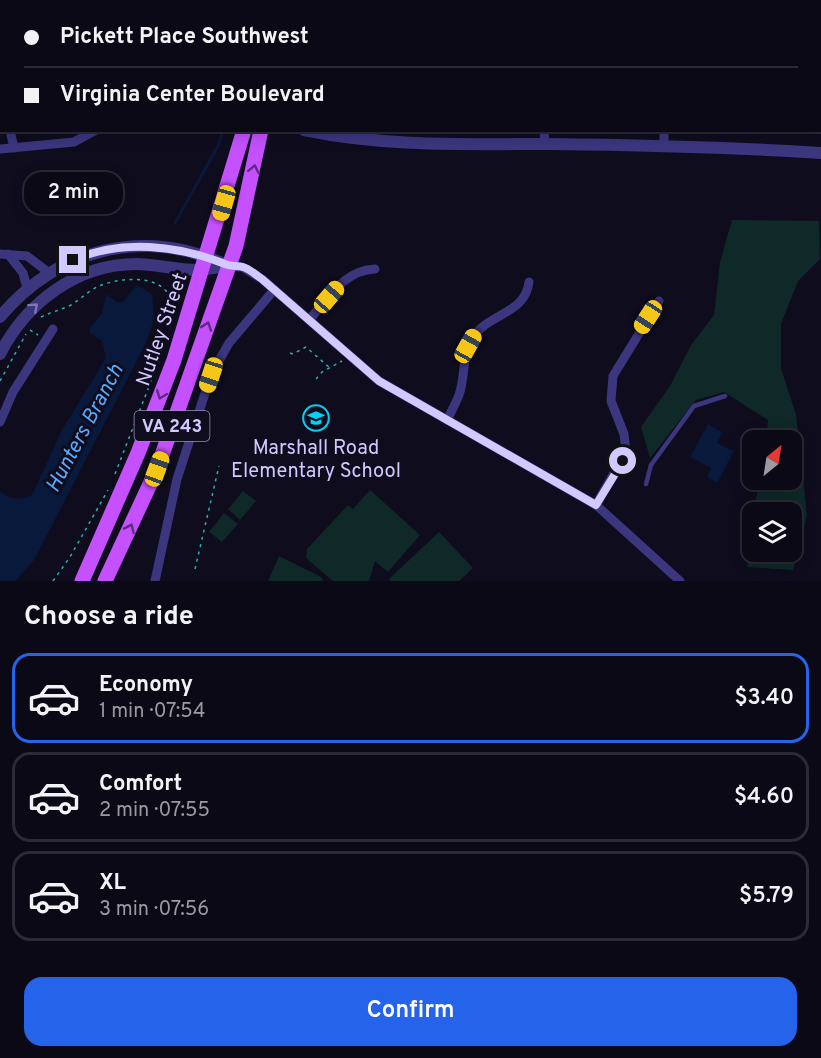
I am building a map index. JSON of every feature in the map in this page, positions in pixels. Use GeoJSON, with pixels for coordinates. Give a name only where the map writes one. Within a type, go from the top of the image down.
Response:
{"type":"FeatureCollection","features":[{"type":"Feature","properties":{"kind":"main road","name":"VA 243"},"geometry":{"type":"LineString","coordinates":[[206,263],[243,132]]}},
{"type":"Feature","properties":{"kind":"main road","name":"VA 243"},"geometry":{"type":"LineString","coordinates":[[105,581],[157,469],[238,239],[261,132]]}},
{"type":"Feature","properties":{"kind":"main road","name":"Nutley Street"},"geometry":{"type":"LineString","coordinates":[[82,581],[170,371],[206,263]]}},
{"type":"Feature","properties":{"kind":"main road","name":"Nutley Street"},"geometry":{"type":"LineString","coordinates":[[72,581],[97,547]]}},
{"type":"Feature","properties":{"kind":"street"},"geometry":{"type":"LineString","coordinates":[[10,132],[14,148]]}},
{"type":"Feature","properties":{"kind":"street"},"geometry":{"type":"LineString","coordinates":[[0,149],[74,142],[92,132]]}},
{"type":"Feature","properties":{"kind":"street"},"geometry":{"type":"LineString","coordinates":[[330,132],[545,144],[664,146],[821,153]]}},
{"type":"Feature","properties":{"kind":"street"},"geometry":{"type":"LineString","coordinates":[[544,132],[545,144]]}},
{"type":"Feature","properties":{"kind":"street"},"geometry":{"type":"LineString","coordinates":[[664,132],[664,146]]}},
{"type":"Feature","properties":{"kind":"street"},"geometry":{"type":"LineString","coordinates":[[0,317],[27,288],[48,272],[85,255],[134,246],[206,263],[250,270],[379,381],[596,505],[680,581]]}},
{"type":"Feature","properties":{"kind":"street"},"geometry":{"type":"LineString","coordinates":[[4,254],[27,256],[48,272]]}},
{"type":"Feature","properties":{"kind":"street"},"geometry":{"type":"LineString","coordinates":[[4,254],[23,273],[27,288]]}},
{"type":"Feature","properties":{"kind":"street"},"geometry":{"type":"LineString","coordinates":[[0,354],[11,333],[27,313],[70,280],[92,271],[134,264],[206,263]]}},
{"type":"Feature","properties":{"kind":"street"},"geometry":{"type":"LineString","coordinates":[[309,320],[348,277],[365,270],[375,269]]}},
{"type":"Feature","properties":{"kind":"street"},"geometry":{"type":"LineString","coordinates":[[447,420],[459,394],[464,358],[474,336],[490,320],[520,304],[529,282]]}},
{"type":"Feature","properties":{"kind":"street"},"geometry":{"type":"LineString","coordinates":[[155,581],[177,479],[211,375],[229,343],[274,290]]}},
{"type":"Feature","properties":{"kind":"street"},"geometry":{"type":"LineString","coordinates":[[596,505],[626,452],[624,434],[611,401],[613,376],[659,301]]}},
{"type":"Feature","properties":{"kind":"street"},"geometry":{"type":"LineString","coordinates":[[0,422],[13,392],[53,329]]}},
{"type":"Feature","properties":{"kind":"lane"},"geometry":{"type":"LineString","coordinates":[[646,484],[651,465],[694,406],[725,396]]}},
{"type":"Feature","properties":{"kind":"path"},"geometry":{"type":"LineString","coordinates":[[40,317],[70,305],[96,287],[128,279],[138,279],[161,286],[168,291],[172,302],[182,288],[183,293]]}},
{"type":"Feature","properties":{"kind":"path"},"geometry":{"type":"LineString","coordinates":[[0,381],[34,323]]}},
{"type":"Feature","properties":{"kind":"path"},"geometry":{"type":"LineString","coordinates":[[115,474],[167,339]]}},
{"type":"Feature","properties":{"kind":"path"},"geometry":{"type":"LineString","coordinates":[[290,353],[293,354],[306,347],[330,368]]}},
{"type":"Feature","properties":{"kind":"path"},"geometry":{"type":"LineString","coordinates":[[316,379],[322,372],[343,360]]}},
{"type":"Feature","properties":{"kind":"path"},"geometry":{"type":"LineString","coordinates":[[195,569],[219,466]]}},
{"type":"Feature","properties":{"kind":"path"},"geometry":{"type":"LineString","coordinates":[[52,581],[70,558],[111,483]]}},
{"type":"Feature","properties":{"kind":"green space"},"geometry":{"type":"Polygon","coordinates":[[[732,220],[819,221],[820,259],[798,281],[781,324],[781,368],[796,415],[798,430],[767,430],[768,420],[724,392],[696,400],[650,458],[641,427],[670,386],[691,345],[714,315],[720,262],[732,220]]]}},
{"type":"Feature","properties":{"kind":"green space"},"geometry":{"type":"Polygon","coordinates":[[[802,470],[807,515],[802,535],[802,502],[755,502],[758,490],[802,490],[802,470]]]}},
{"type":"Feature","properties":{"kind":"green space"},"geometry":{"type":"Polygon","coordinates":[[[370,490],[420,535],[388,572],[375,561],[369,581],[333,581],[306,558],[307,549],[348,505],[353,509],[370,490]]]}},
{"type":"Feature","properties":{"kind":"green space"},"geometry":{"type":"Polygon","coordinates":[[[243,491],[256,501],[240,520],[228,509],[243,491]]]}},
{"type":"Feature","properties":{"kind":"green space"},"geometry":{"type":"Polygon","coordinates":[[[224,513],[238,524],[222,542],[209,532],[224,513]]]}},
{"type":"Feature","properties":{"kind":"green space"},"geometry":{"type":"Polygon","coordinates":[[[439,532],[473,568],[459,581],[390,581],[389,579],[439,532]]]}},
{"type":"Feature","properties":{"kind":"green space"},"geometry":{"type":"Polygon","coordinates":[[[279,556],[321,577],[324,581],[268,581],[279,556]]]}},
{"type":"Feature","properties":{"kind":"green space"},"geometry":{"type":"Polygon","coordinates":[[[748,562],[795,562],[793,570],[747,567],[748,562]]]}},
{"type":"Feature","properties":{"kind":"water"},"geometry":{"type":"Polygon","coordinates":[[[137,285],[152,294],[154,319],[146,343],[34,560],[15,581],[0,581],[0,492],[16,498],[32,495],[62,430],[106,358],[102,341],[90,333],[90,328],[102,313],[106,294],[117,302],[123,302],[137,285]]]}},
{"type":"Feature","properties":{"kind":"water"},"geometry":{"type":"Polygon","coordinates":[[[708,424],[722,432],[717,443],[734,451],[717,483],[707,477],[711,468],[690,457],[708,424]]]}},
{"type":"Feature","properties":{"kind":"waterway","name":"Hunters Branch"},"geometry":{"type":"LineString","coordinates":[[175,223],[218,146],[222,132]]}},
{"type":"Feature","properties":{"kind":"place","name":"Marshall Road Elementary School"},"geometry":{"type":"Point","coordinates":[316,418]}},
{"type":"Feature","properties":{"kind":"route"},"geometry":{"type":"LineString","coordinates":[[73,260],[111,249],[134,246],[184,251],[208,256],[228,266],[242,267],[262,279],[379,381],[596,505],[623,461]]}}]}
